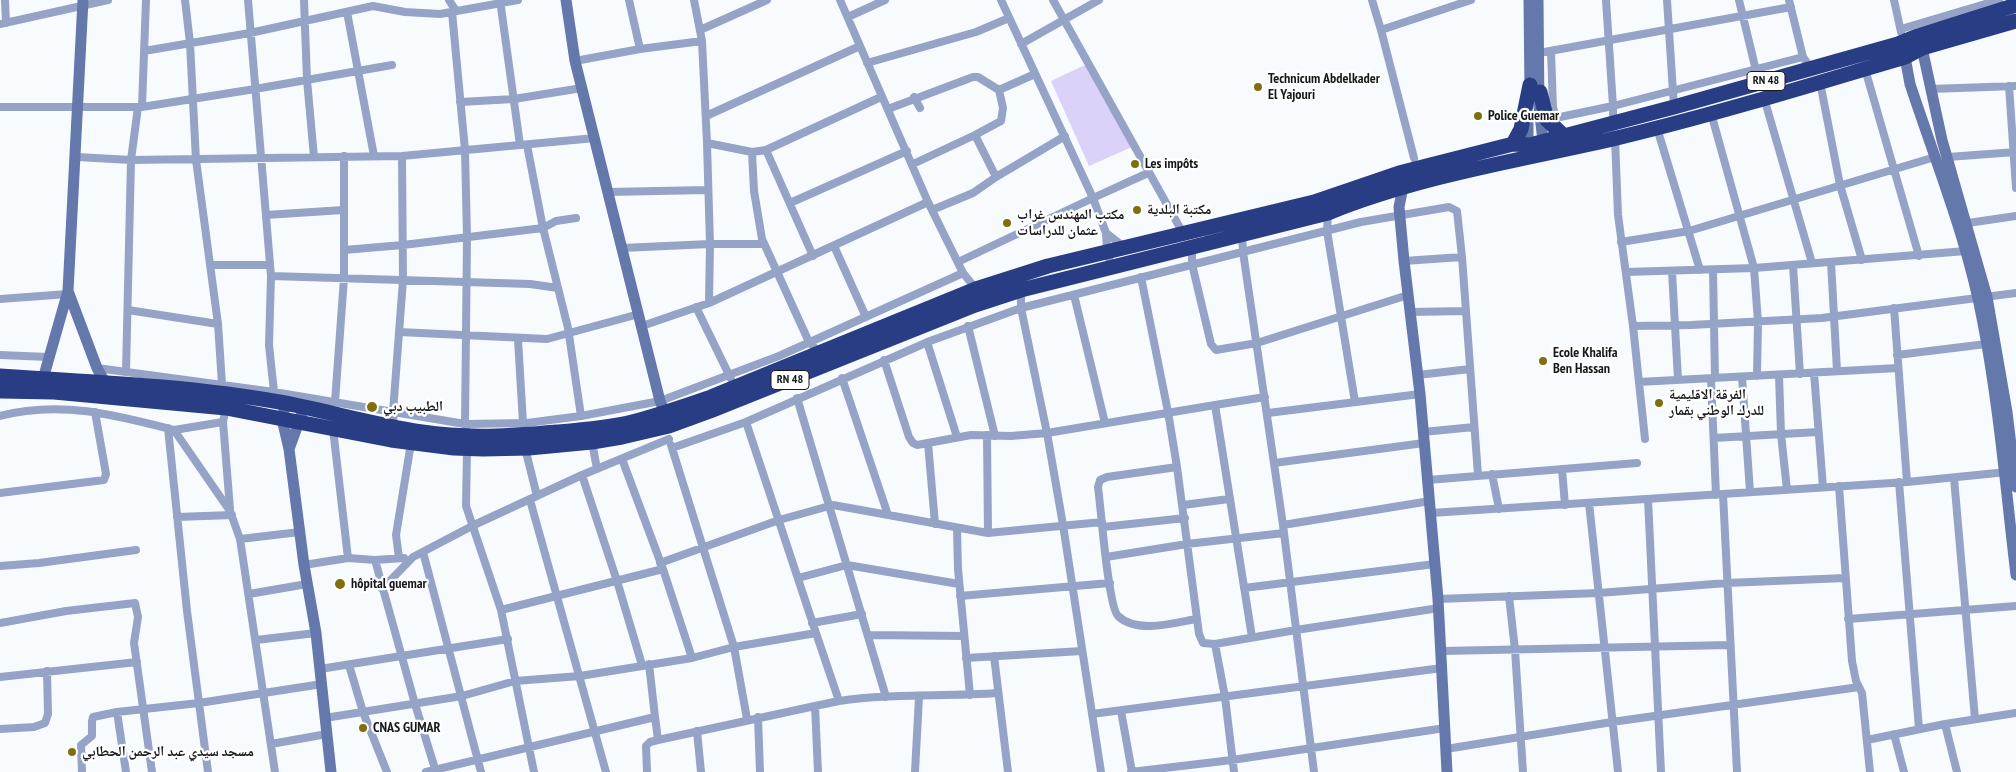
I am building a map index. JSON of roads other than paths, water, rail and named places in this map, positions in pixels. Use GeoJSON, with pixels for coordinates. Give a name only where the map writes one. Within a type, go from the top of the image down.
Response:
{"type":"FeatureCollection","features":[{"type":"Feature","properties":{"kind":"highway","name":"RN 48"},"geometry":{"type":"LineString","coordinates":[[0,391],[54,392],[110,398],[286,403],[394,428],[467,437],[526,448],[622,438],[666,420],[783,383],[975,305],[1020,290],[1112,268],[1188,240],[1314,202],[1539,149],[1615,138],[1657,128],[1865,69],[1907,42],[2002,3]]}},
{"type":"Feature","properties":{"kind":"highway","name":"RN 48"},"geometry":{"type":"LineString","coordinates":[[0,376],[107,382],[225,402],[282,419],[411,443],[467,437],[520,435],[597,428],[630,422],[666,420],[733,381],[814,348],[923,310],[976,289],[1048,266],[1107,250],[1242,234],[1328,213],[1401,180],[1513,144],[1539,149],[1564,136],[1674,107],[1757,76],[1806,62],[2014,22]]}},
{"type":"Feature","properties":{"kind":"highway"},"geometry":{"type":"LineString","coordinates":[[1535,88],[1547,120],[1564,136]]}},
{"type":"Feature","properties":{"kind":"highway"},"geometry":{"type":"LineString","coordinates":[[1513,144],[1521,129],[1535,88]]}},
{"type":"Feature","properties":{"kind":"street"},"geometry":{"type":"LineString","coordinates":[[5,0],[3,24],[83,3],[108,0]]}},
{"type":"Feature","properties":{"kind":"street"},"geometry":{"type":"LineString","coordinates":[[126,372],[131,160],[140,107],[146,0]]}},
{"type":"Feature","properties":{"kind":"street"},"geometry":{"type":"LineString","coordinates":[[186,0],[196,160],[218,324],[225,402],[231,513],[240,539],[275,772]]}},
{"type":"Feature","properties":{"kind":"street"},"geometry":{"type":"LineString","coordinates":[[248,0],[270,265],[269,345],[274,392]]}},
{"type":"Feature","properties":{"kind":"street"},"geometry":{"type":"LineString","coordinates":[[304,0],[306,80],[314,157]]}},
{"type":"Feature","properties":{"kind":"street"},"geometry":{"type":"LineString","coordinates":[[356,0],[357,10]]}},
{"type":"Feature","properties":{"kind":"street"},"geometry":{"type":"LineString","coordinates":[[449,0],[454,12],[465,150],[468,238],[466,282],[466,501],[469,518],[474,525],[501,610],[534,772]]}},
{"type":"Feature","properties":{"kind":"street"},"geometry":{"type":"LineString","coordinates":[[144,51],[250,33],[378,7],[410,13],[430,14],[454,12],[518,0]]}},
{"type":"Feature","properties":{"kind":"street"},"geometry":{"type":"LineString","coordinates":[[566,0],[575,61],[672,448],[734,647],[747,719]]}},
{"type":"Feature","properties":{"kind":"street"},"geometry":{"type":"LineString","coordinates":[[629,0],[640,49]]}},
{"type":"Feature","properties":{"kind":"street"},"geometry":{"type":"LineString","coordinates":[[694,0],[702,41],[706,116],[710,244],[709,302]]}},
{"type":"Feature","properties":{"kind":"street"},"geometry":{"type":"LineString","coordinates":[[700,30],[767,0]]}},
{"type":"Feature","properties":{"kind":"street"},"geometry":{"type":"LineString","coordinates":[[840,0],[881,98],[913,164],[928,202],[963,273],[976,289]]}},
{"type":"Feature","properties":{"kind":"street"},"geometry":{"type":"LineString","coordinates":[[848,17],[885,0]]}},
{"type":"Feature","properties":{"kind":"street"},"geometry":{"type":"LineString","coordinates":[[1001,0],[1092,198],[1106,233],[1107,250],[1112,268]]}},
{"type":"Feature","properties":{"kind":"street"},"geometry":{"type":"LineString","coordinates":[[1053,0],[1148,173],[1188,240],[1192,264],[1214,348],[1220,350],[1257,343],[1408,295]]}},
{"type":"Feature","properties":{"kind":"street"},"geometry":{"type":"LineString","coordinates":[[1021,44],[1099,0]]}},
{"type":"Feature","properties":{"kind":"street"},"geometry":{"type":"LineString","coordinates":[[1373,0],[1414,158]]}},
{"type":"Feature","properties":{"kind":"street"},"geometry":{"type":"LineString","coordinates":[[1381,30],[1471,0]]}},
{"type":"Feature","properties":{"kind":"street"},"geometry":{"type":"LineString","coordinates":[[1529,0],[1535,88],[1539,107],[1539,149]]}},
{"type":"Feature","properties":{"kind":"street"},"geometry":{"type":"LineString","coordinates":[[1538,0],[1553,108],[1556,116],[1564,117],[1673,91],[1757,76],[1739,0]]}},
{"type":"Feature","properties":{"kind":"street"},"geometry":{"type":"LineString","coordinates":[[1606,0],[1618,215],[1633,326],[1645,439]]}},
{"type":"Feature","properties":{"kind":"street"},"geometry":{"type":"LineString","coordinates":[[1667,0],[1674,107]]}},
{"type":"Feature","properties":{"kind":"street"},"geometry":{"type":"LineString","coordinates":[[1894,0],[1907,42],[1930,89],[1968,223],[1982,297],[2012,426],[2009,472],[2016,487]]}},
{"type":"Feature","properties":{"kind":"street"},"geometry":{"type":"LineString","coordinates":[[500,2],[514,99],[569,333],[581,416]]}},
{"type":"Feature","properties":{"kind":"street"},"geometry":{"type":"LineString","coordinates":[[43,378],[68,293],[83,3]]}},
{"type":"Feature","properties":{"kind":"street"},"geometry":{"type":"LineString","coordinates":[[2002,3],[2014,22]]}},
{"type":"Feature","properties":{"kind":"street"},"geometry":{"type":"LineString","coordinates":[[1545,52],[1743,16],[1790,4],[1806,62],[1820,82],[1840,184],[1862,260]]}},
{"type":"Feature","properties":{"kind":"street"},"geometry":{"type":"LineString","coordinates":[[346,12],[374,156]]}},
{"type":"Feature","properties":{"kind":"street"},"geometry":{"type":"LineString","coordinates":[[867,63],[976,32],[1009,18]]}},
{"type":"Feature","properties":{"kind":"street"},"geometry":{"type":"LineString","coordinates":[[575,61],[640,49],[702,41]]}},
{"type":"Feature","properties":{"kind":"street"},"geometry":{"type":"LineString","coordinates":[[1907,42],[1910,84],[1982,297],[1986,344],[2009,472],[2016,575]]}},
{"type":"Feature","properties":{"kind":"street"},"geometry":{"type":"LineString","coordinates":[[706,116],[860,46]]}},
{"type":"Feature","properties":{"kind":"street"},"geometry":{"type":"LineString","coordinates":[[1535,88],[1545,52]]}},
{"type":"Feature","properties":{"kind":"street"},"geometry":{"type":"LineString","coordinates":[[0,107],[140,107],[193,100],[392,65]]}},
{"type":"Feature","properties":{"kind":"street"},"geometry":{"type":"LineString","coordinates":[[1865,69],[1919,256]]}},
{"type":"Feature","properties":{"kind":"street"},"geometry":{"type":"LineString","coordinates":[[998,90],[1035,74]]}},
{"type":"Feature","properties":{"kind":"street"},"geometry":{"type":"LineString","coordinates":[[888,109],[914,97],[978,77],[998,90],[1003,108],[1001,120],[975,135],[913,164]]}},
{"type":"Feature","properties":{"kind":"street"},"geometry":{"type":"LineString","coordinates":[[1930,89],[2012,86],[2016,188]]}},
{"type":"Feature","properties":{"kind":"street"},"geometry":{"type":"LineString","coordinates":[[460,102],[514,99],[582,88]]}},
{"type":"Feature","properties":{"kind":"street"},"geometry":{"type":"LineString","coordinates":[[914,97],[920,108]]}},
{"type":"Feature","properties":{"kind":"street"},"geometry":{"type":"LineString","coordinates":[[707,143],[752,152],[766,150],[881,98]]}},
{"type":"Feature","properties":{"kind":"street"},"geometry":{"type":"LineString","coordinates":[[1764,98],[1812,264]]}},
{"type":"Feature","properties":{"kind":"street"},"geometry":{"type":"LineString","coordinates":[[1711,113],[1754,268],[1758,322],[1757,376]]}},
{"type":"Feature","properties":{"kind":"street"},"geometry":{"type":"LineString","coordinates":[[1657,128],[1700,270]]}},
{"type":"Feature","properties":{"kind":"street"},"geometry":{"type":"LineString","coordinates":[[975,135],[996,177]]}},
{"type":"Feature","properties":{"kind":"street"},"geometry":{"type":"LineString","coordinates":[[932,210],[973,193],[1065,136]]}},
{"type":"Feature","properties":{"kind":"street"},"geometry":{"type":"LineString","coordinates":[[76,157],[131,160],[196,160],[402,156],[595,138]]}},
{"type":"Feature","properties":{"kind":"street"},"geometry":{"type":"LineString","coordinates":[[766,150],[813,256]]}},
{"type":"Feature","properties":{"kind":"street"},"geometry":{"type":"LineString","coordinates":[[790,203],[907,151]]}},
{"type":"Feature","properties":{"kind":"street"},"geometry":{"type":"LineString","coordinates":[[752,152],[756,207],[764,244],[814,348],[866,317],[963,273]]}},
{"type":"Feature","properties":{"kind":"street"},"geometry":{"type":"LineString","coordinates":[[1948,157],[2014,152]]}},
{"type":"Feature","properties":{"kind":"street"},"geometry":{"type":"LineString","coordinates":[[335,402],[344,278],[344,156]]}},
{"type":"Feature","properties":{"kind":"street"},"geometry":{"type":"LineString","coordinates":[[394,428],[393,412],[403,280],[402,156]]}},
{"type":"Feature","properties":{"kind":"street"},"geometry":{"type":"LineString","coordinates":[[1622,242],[1689,231],[1840,184],[1935,157]]}},
{"type":"Feature","properties":{"kind":"street"},"geometry":{"type":"LineString","coordinates":[[958,262],[1148,173]]}},
{"type":"Feature","properties":{"kind":"street"},"geometry":{"type":"LineString","coordinates":[[1401,180],[1400,207],[1404,261],[1420,394],[1439,604],[1447,772]]}},
{"type":"Feature","properties":{"kind":"street"},"geometry":{"type":"LineString","coordinates":[[608,192],[707,190]]}},
{"type":"Feature","properties":{"kind":"street"},"geometry":{"type":"LineString","coordinates":[[642,326],[709,302],[928,202]]}},
{"type":"Feature","properties":{"kind":"street"},"geometry":{"type":"LineString","coordinates":[[672,448],[746,422],[927,342],[1022,308],[1327,231],[1401,214],[1445,207],[1455,209],[1458,215],[1478,475]]}},
{"type":"Feature","properties":{"kind":"street"},"geometry":{"type":"LineString","coordinates":[[266,215],[343,210]]}},
{"type":"Feature","properties":{"kind":"street"},"geometry":{"type":"LineString","coordinates":[[1328,213],[1327,231],[1355,402]]}},
{"type":"Feature","properties":{"kind":"street"},"geometry":{"type":"LineString","coordinates":[[1968,223],[2016,216]]}},
{"type":"Feature","properties":{"kind":"street"},"geometry":{"type":"LineString","coordinates":[[344,250],[403,246],[543,228],[556,221],[576,218]]}},
{"type":"Feature","properties":{"kind":"street"},"geometry":{"type":"LineString","coordinates":[[1106,233],[1124,248],[1128,263]]}},
{"type":"Feature","properties":{"kind":"street"},"geometry":{"type":"LineString","coordinates":[[1242,234],[1243,252],[1268,413],[1314,772]]}},
{"type":"Feature","properties":{"kind":"street"},"geometry":{"type":"LineString","coordinates":[[622,248],[710,244],[764,244]]}},
{"type":"Feature","properties":{"kind":"street"},"geometry":{"type":"LineString","coordinates":[[834,246],[866,317]]}},
{"type":"Feature","properties":{"kind":"street"},"geometry":{"type":"LineString","coordinates":[[1626,272],[1754,268],[1966,251]]}},
{"type":"Feature","properties":{"kind":"street"},"geometry":{"type":"LineString","coordinates":[[1404,261],[1462,257]]}},
{"type":"Feature","properties":{"kind":"street"},"geometry":{"type":"LineString","coordinates":[[1831,262],[1837,371]]}},
{"type":"Feature","properties":{"kind":"street"},"geometry":{"type":"LineString","coordinates":[[210,265],[270,265]]}},
{"type":"Feature","properties":{"kind":"street"},"geometry":{"type":"LineString","coordinates":[[1793,265],[1800,374]]}},
{"type":"Feature","properties":{"kind":"street"},"geometry":{"type":"LineString","coordinates":[[1713,270],[1714,438],[1727,583],[1737,772]]}},
{"type":"Feature","properties":{"kind":"street"},"geometry":{"type":"LineString","coordinates":[[1672,271],[1678,380]]}},
{"type":"Feature","properties":{"kind":"street"},"geometry":{"type":"LineString","coordinates":[[270,276],[530,284],[558,288]]}},
{"type":"Feature","properties":{"kind":"street"},"geometry":{"type":"LineString","coordinates":[[1142,277],[1177,467],[1185,518],[1196,619],[1202,642],[1206,645],[1439,604],[1509,596],[1599,593],[1727,583],[1845,578]]}},
{"type":"Feature","properties":{"kind":"street"},"geometry":{"type":"LineString","coordinates":[[1020,290],[1063,525],[1101,772]]}},
{"type":"Feature","properties":{"kind":"street"},"geometry":{"type":"LineString","coordinates":[[0,298],[68,293]]}},
{"type":"Feature","properties":{"kind":"street"},"geometry":{"type":"LineString","coordinates":[[68,293],[96,368],[107,382],[110,398]]}},
{"type":"Feature","properties":{"kind":"street"},"geometry":{"type":"LineString","coordinates":[[1633,326],[1675,326],[1833,317],[2016,293]]}},
{"type":"Feature","properties":{"kind":"street"},"geometry":{"type":"LineString","coordinates":[[1074,295],[1105,422]]}},
{"type":"Feature","properties":{"kind":"street"},"geometry":{"type":"LineString","coordinates":[[911,297],[923,310]]}},
{"type":"Feature","properties":{"kind":"street"},"geometry":{"type":"LineString","coordinates":[[696,307],[733,381]]}},
{"type":"Feature","properties":{"kind":"street"},"geometry":{"type":"LineString","coordinates":[[1894,308],[1919,729]]}},
{"type":"Feature","properties":{"kind":"street"},"geometry":{"type":"LineString","coordinates":[[128,310],[218,324]]}},
{"type":"Feature","properties":{"kind":"street"},"geometry":{"type":"LineString","coordinates":[[1410,312],[1466,311]]}},
{"type":"Feature","properties":{"kind":"street"},"geometry":{"type":"LineString","coordinates":[[399,332],[466,337],[547,339],[639,314]]}},
{"type":"Feature","properties":{"kind":"street"},"geometry":{"type":"LineString","coordinates":[[968,326],[991,435],[988,533]]}},
{"type":"Feature","properties":{"kind":"street"},"geometry":{"type":"LineString","coordinates":[[518,339],[523,423]]}},
{"type":"Feature","properties":{"kind":"street"},"geometry":{"type":"LineString","coordinates":[[927,342],[957,437]]}},
{"type":"Feature","properties":{"kind":"street"},"geometry":{"type":"LineString","coordinates":[[1897,355],[1986,344]]}},
{"type":"Feature","properties":{"kind":"street"},"geometry":{"type":"LineString","coordinates":[[0,355],[48,357]]}},
{"type":"Feature","properties":{"kind":"street"},"geometry":{"type":"LineString","coordinates":[[884,360],[911,441],[917,445],[957,437],[1047,433],[1265,397]]}},
{"type":"Feature","properties":{"kind":"street"},"geometry":{"type":"LineString","coordinates":[[96,368],[126,372],[225,402]]}},
{"type":"Feature","properties":{"kind":"street"},"geometry":{"type":"LineString","coordinates":[[1638,382],[1898,368]]}},
{"type":"Feature","properties":{"kind":"street"},"geometry":{"type":"LineString","coordinates":[[1418,375],[1470,369]]}},
{"type":"Feature","properties":{"kind":"street"},"geometry":{"type":"LineString","coordinates":[[1814,373],[1823,487]]}},
{"type":"Feature","properties":{"kind":"street"},"geometry":{"type":"LineString","coordinates":[[1779,375],[1781,434],[1787,490]]}},
{"type":"Feature","properties":{"kind":"street"},"geometry":{"type":"LineString","coordinates":[[1742,377],[1750,492]]}},
{"type":"Feature","properties":{"kind":"street"},"geometry":{"type":"LineString","coordinates":[[842,378],[888,514]]}},
{"type":"Feature","properties":{"kind":"street"},"geometry":{"type":"LineString","coordinates":[[0,416],[19,411],[40,409],[94,412],[171,429],[225,402],[274,392],[393,412],[467,437],[523,423],[581,416],[666,420]]}},
{"type":"Feature","properties":{"kind":"street"},"geometry":{"type":"LineString","coordinates":[[1268,413],[1420,394]]}},
{"type":"Feature","properties":{"kind":"street"},"geometry":{"type":"LineString","coordinates":[[797,398],[886,697]]}},
{"type":"Feature","properties":{"kind":"street"},"geometry":{"type":"LineString","coordinates":[[286,403],[282,419],[289,450],[304,565],[316,633],[331,772]]}},
{"type":"Feature","properties":{"kind":"street"},"geometry":{"type":"LineString","coordinates":[[1216,405],[1252,637]]}},
{"type":"Feature","properties":{"kind":"street"},"geometry":{"type":"LineString","coordinates":[[289,450],[304,408]]}},
{"type":"Feature","properties":{"kind":"street"},"geometry":{"type":"LineString","coordinates":[[0,494],[104,480],[106,474],[94,412]]}},
{"type":"Feature","properties":{"kind":"street"},"geometry":{"type":"LineString","coordinates":[[382,588],[413,557],[474,525],[582,475],[622,459],[666,420]]}},
{"type":"Feature","properties":{"kind":"street"},"geometry":{"type":"LineString","coordinates":[[746,422],[839,701]]}},
{"type":"Feature","properties":{"kind":"street"},"geometry":{"type":"LineString","coordinates":[[1274,463],[1424,438],[1474,427]]}},
{"type":"Feature","properties":{"kind":"street"},"geometry":{"type":"LineString","coordinates":[[171,429],[231,513]]}},
{"type":"Feature","properties":{"kind":"street"},"geometry":{"type":"LineString","coordinates":[[171,429],[177,517],[187,611],[208,772]]}},
{"type":"Feature","properties":{"kind":"street"},"geometry":{"type":"LineString","coordinates":[[333,429],[348,558]]}},
{"type":"Feature","properties":{"kind":"street"},"geometry":{"type":"LineString","coordinates":[[1714,438],[1818,432]]}},
{"type":"Feature","properties":{"kind":"street"},"geometry":{"type":"LineString","coordinates":[[592,442],[596,469]]}},
{"type":"Feature","properties":{"kind":"street"},"geometry":{"type":"LineString","coordinates":[[399,558],[396,534],[411,443]]}},
{"type":"Feature","properties":{"kind":"street"},"geometry":{"type":"LineString","coordinates":[[928,443],[935,524]]}},
{"type":"Feature","properties":{"kind":"street"},"geometry":{"type":"LineString","coordinates":[[526,448],[534,498],[558,596],[606,772]]}},
{"type":"Feature","properties":{"kind":"street"},"geometry":{"type":"LineString","coordinates":[[622,459],[692,658]]}},
{"type":"Feature","properties":{"kind":"street"},"geometry":{"type":"LineString","coordinates":[[1428,480],[1636,463]]}},
{"type":"Feature","properties":{"kind":"street"},"geometry":{"type":"LineString","coordinates":[[1177,467],[1106,477],[1100,480],[1098,487],[1106,557],[1114,611],[1118,616],[1129,622],[1154,626],[1196,619]]}},
{"type":"Feature","properties":{"kind":"street"},"geometry":{"type":"LineString","coordinates":[[1562,469],[1565,505]]}},
{"type":"Feature","properties":{"kind":"street"},"geometry":{"type":"LineString","coordinates":[[1431,513],[1903,482],[2009,472]]}},
{"type":"Feature","properties":{"kind":"street"},"geometry":{"type":"LineString","coordinates":[[1492,474],[1499,509]]}},
{"type":"Feature","properties":{"kind":"street"},"geometry":{"type":"LineString","coordinates":[[582,475],[645,665],[658,740]]}},
{"type":"Feature","properties":{"kind":"street"},"geometry":{"type":"LineString","coordinates":[[1954,478],[1975,719]]}},
{"type":"Feature","properties":{"kind":"street"},"geometry":{"type":"LineString","coordinates":[[1838,486],[1852,660],[1856,681],[1863,700],[1870,772]]}},
{"type":"Feature","properties":{"kind":"street"},"geometry":{"type":"LineString","coordinates":[[1183,505],[1229,498]]}},
{"type":"Feature","properties":{"kind":"street"},"geometry":{"type":"LineString","coordinates":[[1648,500],[1661,772]]}},
{"type":"Feature","properties":{"kind":"street"},"geometry":{"type":"LineString","coordinates":[[1106,557],[1187,544],[1236,539],[1430,501]]}},
{"type":"Feature","properties":{"kind":"street"},"geometry":{"type":"LineString","coordinates":[[1590,504],[1618,772]]}},
{"type":"Feature","properties":{"kind":"street"},"geometry":{"type":"LineString","coordinates":[[501,610],[617,581],[779,520],[829,506],[888,514],[988,533],[1063,525],[1103,525],[1185,518]]}},
{"type":"Feature","properties":{"kind":"street"},"geometry":{"type":"LineString","coordinates":[[177,517],[231,513]]}},
{"type":"Feature","properties":{"kind":"street"},"geometry":{"type":"LineString","coordinates":[[957,528],[959,584],[970,695]]}},
{"type":"Feature","properties":{"kind":"street"},"geometry":{"type":"LineString","coordinates":[[240,539],[300,532]]}},
{"type":"Feature","properties":{"kind":"street"},"geometry":{"type":"LineString","coordinates":[[0,566],[39,563],[136,550]]}},
{"type":"Feature","properties":{"kind":"street"},"geometry":{"type":"LineString","coordinates":[[423,552],[481,772]]}},
{"type":"Feature","properties":{"kind":"street"},"geometry":{"type":"LineString","coordinates":[[304,565],[348,558],[376,560],[413,557]]}},
{"type":"Feature","properties":{"kind":"street"},"geometry":{"type":"LineString","coordinates":[[376,560],[382,588],[436,771]]}},
{"type":"Feature","properties":{"kind":"street"},"geometry":{"type":"LineString","coordinates":[[1244,588],[1435,564]]}},
{"type":"Feature","properties":{"kind":"street"},"geometry":{"type":"LineString","coordinates":[[798,578],[847,565],[959,584]]}},
{"type":"Feature","properties":{"kind":"street"},"geometry":{"type":"LineString","coordinates":[[960,596],[1110,583]]}},
{"type":"Feature","properties":{"kind":"street"},"geometry":{"type":"LineString","coordinates":[[249,594],[307,584]]}},
{"type":"Feature","properties":{"kind":"street"},"geometry":{"type":"LineString","coordinates":[[1509,596],[1515,650],[1523,772]]}},
{"type":"Feature","properties":{"kind":"street"},"geometry":{"type":"LineString","coordinates":[[0,623],[66,611],[135,603],[138,618],[134,644],[152,772]]}},
{"type":"Feature","properties":{"kind":"street"},"geometry":{"type":"LineString","coordinates":[[1848,619],[2016,606]]}},
{"type":"Feature","properties":{"kind":"street"},"geometry":{"type":"LineString","coordinates":[[812,623],[862,614]]}},
{"type":"Feature","properties":{"kind":"street"},"geometry":{"type":"LineString","coordinates":[[256,640],[316,633]]}},
{"type":"Feature","properties":{"kind":"street"},"geometry":{"type":"LineString","coordinates":[[325,718],[462,696],[515,681],[580,676],[692,658],[734,647],[816,633]]}},
{"type":"Feature","properties":{"kind":"street"},"geometry":{"type":"LineString","coordinates":[[868,636],[964,636]]}},
{"type":"Feature","properties":{"kind":"street"},"geometry":{"type":"LineString","coordinates":[[320,670],[508,638]]}},
{"type":"Feature","properties":{"kind":"street"},"geometry":{"type":"LineString","coordinates":[[1215,644],[1225,697],[1234,772]]}},
{"type":"Feature","properties":{"kind":"street"},"geometry":{"type":"LineString","coordinates":[[1442,651],[1730,645]]}},
{"type":"Feature","properties":{"kind":"street"},"geometry":{"type":"LineString","coordinates":[[966,658],[1082,651]]}},
{"type":"Feature","properties":{"kind":"street"},"geometry":{"type":"LineString","coordinates":[[994,656],[1008,772]]}},
{"type":"Feature","properties":{"kind":"street"},"geometry":{"type":"LineString","coordinates":[[0,677],[48,670],[88,668],[137,662]]}},
{"type":"Feature","properties":{"kind":"street"},"geometry":{"type":"LineString","coordinates":[[349,665],[364,712],[387,772]]}},
{"type":"Feature","properties":{"kind":"street"},"geometry":{"type":"LineString","coordinates":[[1092,714],[1442,668]]}},
{"type":"Feature","properties":{"kind":"street"},"geometry":{"type":"LineString","coordinates":[[0,729],[34,728],[45,723],[48,714],[48,670]]}},
{"type":"Feature","properties":{"kind":"street"},"geometry":{"type":"LineString","coordinates":[[82,772],[81,745],[92,736],[92,719],[100,715],[264,694],[322,684]]}},
{"type":"Feature","properties":{"kind":"street"},"geometry":{"type":"LineString","coordinates":[[1446,749],[1612,722],[1859,687]]}},
{"type":"Feature","properties":{"kind":"street"},"geometry":{"type":"LineString","coordinates":[[647,772],[646,746],[648,743],[747,719],[839,701],[886,697],[997,693]]}},
{"type":"Feature","properties":{"kind":"street"},"geometry":{"type":"LineString","coordinates":[[915,772],[919,697]]}},
{"type":"Feature","properties":{"kind":"street"},"geometry":{"type":"LineString","coordinates":[[815,706],[818,772]]}},
{"type":"Feature","properties":{"kind":"street"},"geometry":{"type":"LineString","coordinates":[[1121,711],[1132,772],[1311,749],[1445,728]]}},
{"type":"Feature","properties":{"kind":"street"},"geometry":{"type":"LineString","coordinates":[[117,712],[126,772]]}},
{"type":"Feature","properties":{"kind":"street"},"geometry":{"type":"LineString","coordinates":[[1868,740],[1945,724],[2016,713]]}},
{"type":"Feature","properties":{"kind":"street"},"geometry":{"type":"LineString","coordinates":[[426,772],[655,717]]}},
{"type":"Feature","properties":{"kind":"street"},"geometry":{"type":"LineString","coordinates":[[758,717],[760,772]]}},
{"type":"Feature","properties":{"kind":"street"},"geometry":{"type":"LineString","coordinates":[[1945,724],[1957,772]]}},
{"type":"Feature","properties":{"kind":"street"},"geometry":{"type":"LineString","coordinates":[[697,731],[701,772]]}},
{"type":"Feature","properties":{"kind":"street"},"geometry":{"type":"LineString","coordinates":[[271,744],[327,734]]}},
{"type":"Feature","properties":{"kind":"street"},"geometry":{"type":"LineString","coordinates":[[1894,734],[1904,772]]}},
{"type":"Feature","properties":{"kind":"place","name":"Technicum Abdelkader El Yajouri"},"geometry":{"type":"Point","coordinates":[1258,87]}},
{"type":"Feature","properties":{"kind":"place","name":"Police Guemar"},"geometry":{"type":"Point","coordinates":[1478,116]}},
{"type":"Feature","properties":{"kind":"place","name":"Les impôts"},"geometry":{"type":"Point","coordinates":[1135,164]}},
{"type":"Feature","properties":{"kind":"place","name":"مكتبة البلدية"},"geometry":{"type":"Point","coordinates":[1137,210]}},
{"type":"Feature","properties":{"kind":"place","name":"مكتب المهندس غراب عثمان للدراسات"},"geometry":{"type":"Point","coordinates":[1007,223]}},
{"type":"Feature","properties":{"kind":"place","name":"Ecole Khalifa Ben Hassan"},"geometry":{"type":"Point","coordinates":[1543,361]}},
{"type":"Feature","properties":{"kind":"place","name":"الفرقة الاقليمية للدرك الوطني بقمار"},"geometry":{"type":"Point","coordinates":[1659,403]}},
{"type":"Feature","properties":{"kind":"place","name":"الطبيب دبي"},"geometry":{"type":"Point","coordinates":[372,407]}},
{"type":"Feature","properties":{"kind":"place","name":"hôpital guemar"},"geometry":{"type":"Point","coordinates":[340,584]}},
{"type":"Feature","properties":{"kind":"place","name":"CNAS GUMAR"},"geometry":{"type":"Point","coordinates":[363,728]}},
{"type":"Feature","properties":{"kind":"place","name":"مسجد سيدي عبد الرحمن الحطابي"},"geometry":{"type":"Point","coordinates":[72,752]}}]}
